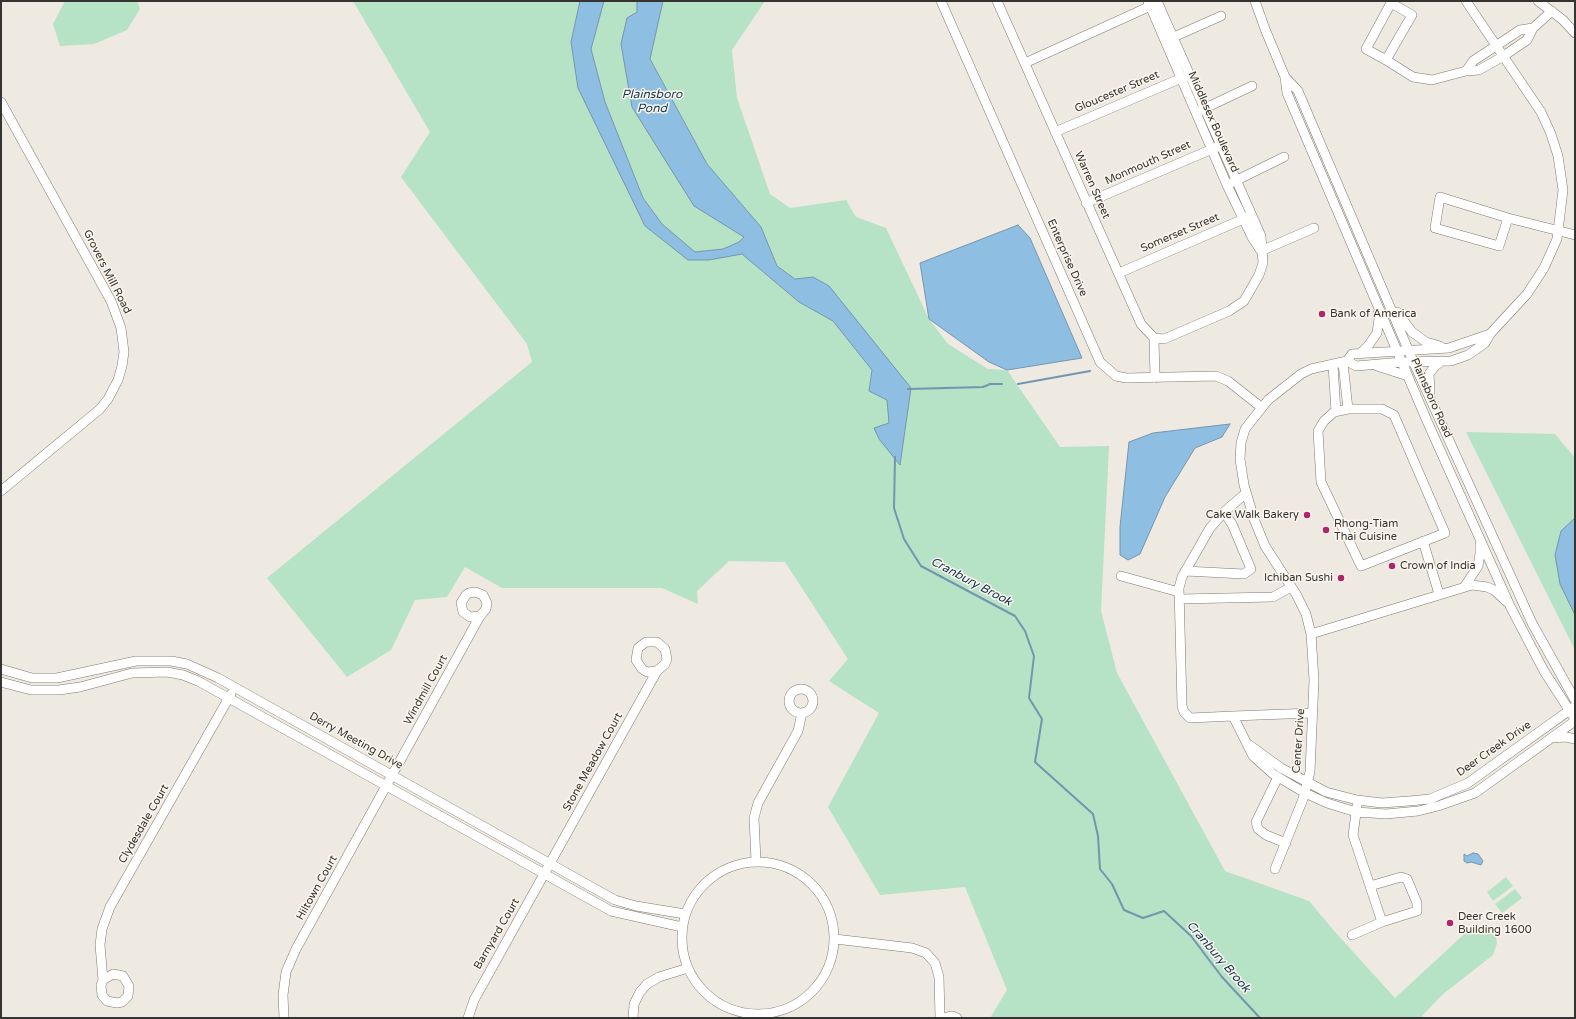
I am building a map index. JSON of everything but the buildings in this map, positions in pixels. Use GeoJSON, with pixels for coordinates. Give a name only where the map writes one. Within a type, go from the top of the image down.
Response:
{"type":"FeatureCollection","features":[{"type":"Feature","properties":{"kind":"street","name":"Enterprise Drive"},"geometry":{"type":"LineString","coordinates":[[941,1],[1100,362],[1116,376],[1126,378],[1216,376],[1228,380],[1261,407]]}},
{"type":"Feature","properties":{"kind":"street","name":"Warren Street"},"geometry":{"type":"LineString","coordinates":[[997,1],[1141,324],[1154,338]]}},
{"type":"Feature","properties":{"kind":"street","name":"Plainsboro Road"},"geometry":{"type":"LineString","coordinates":[[1255,1],[1285,77],[1287,94],[1375,302],[1476,530],[1510,606],[1544,671],[1572,708],[1575,720]]}},
{"type":"Feature","properties":{"kind":"street","name":"Center Drive"},"geometry":{"type":"LineString","coordinates":[[1275,869],[1308,783],[1313,749],[1314,680],[1311,634],[1306,614],[1291,586],[1265,546],[1246,493],[1240,459],[1241,443],[1246,429],[1261,407],[1281,388],[1311,369],[1341,363],[1356,366],[1413,361],[1451,361],[1468,355],[1485,343],[1490,334],[1527,294],[1544,268],[1559,231],[1563,190],[1558,156],[1554,142],[1541,112],[1502,57],[1466,1]]}},
{"type":"Feature","properties":{"kind":"street"},"geometry":{"type":"LineString","coordinates":[[1538,1],[1552,11],[1575,33]]}},
{"type":"Feature","properties":{"kind":"street"},"geometry":{"type":"LineString","coordinates":[[1025,63],[1153,3]]}},
{"type":"Feature","properties":{"kind":"street","name":"Middlesex Boulevard"},"geometry":{"type":"LineString","coordinates":[[1153,3],[1169,40],[1189,74],[1200,111]]}},
{"type":"Feature","properties":{"kind":"street"},"geometry":{"type":"LineString","coordinates":[[1386,60],[1412,15],[1391,3],[1366,50],[1386,60],[1413,77],[1432,80],[1466,71],[1479,70],[1502,57],[1527,40],[1534,28],[1552,11]]}},
{"type":"Feature","properties":{"kind":"street"},"geometry":{"type":"LineString","coordinates":[[1169,40],[1221,16]]}},
{"type":"Feature","properties":{"kind":"street"},"geometry":{"type":"LineString","coordinates":[[1466,71],[1472,61],[1520,30],[1534,28]]}},
{"type":"Feature","properties":{"kind":"street","name":"Middlesex Boulevard"},"geometry":{"type":"LineString","coordinates":[[1169,40],[1180,78],[1200,111],[1261,251]]}},
{"type":"Feature","properties":{"kind":"street","name":"Gloucester Street"},"geometry":{"type":"LineString","coordinates":[[1055,132],[1189,74]]}},
{"type":"Feature","properties":{"kind":"street","name":"Plainsboro Road"},"geometry":{"type":"LineString","coordinates":[[1285,77],[1298,91],[1413,361],[1532,623],[1575,700]]}},
{"type":"Feature","properties":{"kind":"street"},"geometry":{"type":"LineString","coordinates":[[1200,111],[1252,86]]}},
{"type":"Feature","properties":{"kind":"street","name":"Grovers Mill Road"},"geometry":{"type":"LineString","coordinates":[[1,102],[111,301],[121,328],[124,352],[118,380],[111,394],[100,410],[1,491]]}},
{"type":"Feature","properties":{"kind":"street","name":"Monmouth Street"},"geometry":{"type":"LineString","coordinates":[[1086,203],[1216,147]]}},
{"type":"Feature","properties":{"kind":"street"},"geometry":{"type":"LineString","coordinates":[[1231,183],[1284,157]]}},
{"type":"Feature","properties":{"kind":"street"},"geometry":{"type":"LineString","coordinates":[[1508,218],[1499,246],[1435,228],[1440,196],[1508,218],[1575,236]]}},
{"type":"Feature","properties":{"kind":"street","name":"Somerset Street"},"geometry":{"type":"LineString","coordinates":[[1119,273],[1247,217]]}},
{"type":"Feature","properties":{"kind":"street"},"geometry":{"type":"LineString","coordinates":[[1155,378],[1154,338],[1164,339],[1229,312],[1244,301],[1259,275],[1263,263],[1261,251],[1314,228]]}},
{"type":"Feature","properties":{"kind":"street"},"geometry":{"type":"LineString","coordinates":[[1384,290],[1412,332],[1426,342],[1450,348]]}},
{"type":"Feature","properties":{"kind":"street"},"geometry":{"type":"LineString","coordinates":[[1361,353],[1368,346],[1376,333],[1379,319],[1375,302]]}},
{"type":"Feature","properties":{"kind":"street","name":"Center Drive"},"geometry":{"type":"LineString","coordinates":[[1341,363],[1352,354],[1397,350],[1450,348],[1490,334]]}},
{"type":"Feature","properties":{"kind":"street"},"geometry":{"type":"LineString","coordinates":[[1430,399],[1429,374],[1435,366],[1443,361]]}},
{"type":"Feature","properties":{"kind":"street"},"geometry":{"type":"LineString","coordinates":[[1341,363],[1348,409]]}},
{"type":"Feature","properties":{"kind":"street"},"geometry":{"type":"LineString","coordinates":[[1336,412],[1341,363]]}},
{"type":"Feature","properties":{"kind":"street"},"geometry":{"type":"LineString","coordinates":[[1372,364],[1408,376]]}},
{"type":"Feature","properties":{"kind":"street"},"geometry":{"type":"LineString","coordinates":[[1348,409],[1382,409],[1394,415],[1445,533],[1361,566],[1321,482],[1318,431],[1324,421],[1336,412],[1348,409]]}},
{"type":"Feature","properties":{"kind":"street"},"geometry":{"type":"LineString","coordinates":[[1246,493],[1224,512],[1210,528],[1182,577],[1179,596],[1182,706],[1184,712],[1190,718],[1313,713]]}},
{"type":"Feature","properties":{"kind":"street"},"geometry":{"type":"LineString","coordinates":[[1185,572],[1244,574],[1251,569],[1232,524],[1224,512]]}},
{"type":"Feature","properties":{"kind":"street"},"geometry":{"type":"LineString","coordinates":[[1465,586],[1475,571],[1480,554],[1481,548],[1476,530]]}},
{"type":"Feature","properties":{"kind":"street"},"geometry":{"type":"LineString","coordinates":[[1423,541],[1439,594]]}},
{"type":"Feature","properties":{"kind":"street"},"geometry":{"type":"LineString","coordinates":[[1121,576],[1179,596],[1273,597],[1291,586]]}},
{"type":"Feature","properties":{"kind":"street"},"geometry":{"type":"LineString","coordinates":[[1311,634],[1472,585],[1487,587],[1494,590],[1510,606]]}},
{"type":"Feature","properties":{"kind":"street","name":"Windmill Court"},"geometry":{"type":"LineString","coordinates":[[393,776],[480,616]]}},
{"type":"Feature","properties":{"kind":"street","name":"Derry Meeting Drive"},"geometry":{"type":"LineString","coordinates":[[1,669],[32,678],[57,678],[136,661],[171,661],[200,669],[616,900],[636,906],[685,914]]}},
{"type":"Feature","properties":{"kind":"street","name":"Stone Meadow Court"},"geometry":{"type":"LineString","coordinates":[[550,864],[657,671]]}},
{"type":"Feature","properties":{"kind":"street"},"geometry":{"type":"LineString","coordinates":[[1,682],[31,690],[59,690],[80,687],[132,673],[167,672],[198,681],[611,911],[682,928]]}},
{"type":"Feature","properties":{"kind":"street"},"geometry":{"type":"LineString","coordinates":[[1562,679],[1575,686]]}},
{"type":"Feature","properties":{"kind":"street","name":"Clydesdale Court"},"geometry":{"type":"LineString","coordinates":[[103,980],[100,945],[102,929],[110,907],[235,688]]}},
{"type":"Feature","properties":{"kind":"street","name":"Deer Creek Drive"},"geometry":{"type":"LineString","coordinates":[[1246,743],[1281,768],[1326,792],[1357,800],[1382,803],[1430,799],[1468,783],[1572,708]]}},
{"type":"Feature","properties":{"kind":"street"},"geometry":{"type":"LineString","coordinates":[[756,861],[754,818],[758,803],[798,731],[802,714]]}},
{"type":"Feature","properties":{"kind":"street"},"geometry":{"type":"LineString","coordinates":[[1233,716],[1253,756],[1278,777],[1304,793],[1327,803],[1356,812],[1386,814],[1418,811],[1475,793],[1575,720]]}},
{"type":"Feature","properties":{"kind":"street"},"geometry":{"type":"LineString","coordinates":[[1551,738],[1566,737],[1575,739]]}},
{"type":"Feature","properties":{"kind":"street","name":"Hiltown Court"},"geometry":{"type":"LineString","coordinates":[[284,1018],[283,995],[286,972],[296,949],[393,776]]}},
{"type":"Feature","properties":{"kind":"street"},"geometry":{"type":"LineString","coordinates":[[1278,777],[1256,822],[1258,829],[1266,835],[1286,843]]}},
{"type":"Feature","properties":{"kind":"street"},"geometry":{"type":"LineString","coordinates":[[1357,800],[1353,835],[1382,922]]}},
{"type":"Feature","properties":{"kind":"street"},"geometry":{"type":"LineString","coordinates":[[756,861],[780,864],[803,875],[821,892],[832,915],[835,940],[832,960],[819,984],[810,994],[794,1006],[775,1016],[733,1010],[720,1004],[699,986],[688,968],[682,948],[682,928],[685,914],[696,893],[712,876],[733,865],[756,861]]}},
{"type":"Feature","properties":{"kind":"street","name":"Barnyard Court"},"geometry":{"type":"LineString","coordinates":[[468,1018],[474,1000],[550,864]]}},
{"type":"Feature","properties":{"kind":"street"},"geometry":{"type":"LineString","coordinates":[[1352,935],[1382,922],[1417,911],[1417,903],[1407,879],[1401,877],[1370,886]]}},
{"type":"Feature","properties":{"kind":"street"},"geometry":{"type":"LineString","coordinates":[[835,940],[912,948],[926,954],[936,963],[939,977],[940,1018]]}},
{"type":"Feature","properties":{"kind":"street"},"geometry":{"type":"LineString","coordinates":[[633,1018],[634,1004],[640,992],[647,984],[659,978],[688,968]]}},
{"type":"Feature","properties":{"kind":"street"},"geometry":{"type":"LineString","coordinates":[[943,1018],[952,1016],[957,1018]]}},
{"type":"Feature","properties":{"kind":"green space"},"geometry":{"type":"Polygon","coordinates":[[[65,1],[137,1],[140,9],[127,30],[94,44],[60,46],[53,24],[65,1]]]}},
{"type":"Feature","properties":{"kind":"green space"},"geometry":{"type":"Polygon","coordinates":[[[353,1],[580,1],[571,42],[645,226],[688,260],[742,254],[799,302],[833,321],[872,370],[869,391],[887,400],[889,424],[874,428],[879,439],[900,465],[911,388],[813,277],[795,279],[777,266],[761,227],[707,164],[650,59],[663,1],[765,1],[732,50],[737,98],[770,194],[790,208],[846,200],[856,217],[886,228],[929,319],[948,344],[988,369],[1007,370],[1060,447],[1109,446],[1101,611],[1117,673],[1225,871],[1309,901],[1395,998],[1473,926],[1484,926],[1495,929],[1497,943],[1493,955],[1443,994],[1422,1016],[1423,1018],[990,1018],[1007,990],[965,887],[880,895],[828,807],[879,713],[829,681],[848,659],[785,562],[729,561],[697,591],[698,604],[662,588],[502,588],[465,567],[447,597],[415,600],[391,650],[347,677],[267,578],[532,362],[527,344],[401,177],[430,132],[353,1]]]}},
{"type":"Feature","properties":{"kind":"green space"},"geometry":{"type":"Polygon","coordinates":[[[604,1],[637,1],[637,12],[627,18],[694,206],[744,237],[739,242],[723,249],[695,252],[662,224],[643,198],[605,102],[591,49],[604,1]]]}},
{"type":"Feature","properties":{"kind":"green space"},"geometry":{"type":"Polygon","coordinates":[[[1466,432],[1555,434],[1575,458],[1575,650],[1466,432]]]}},
{"type":"Feature","properties":{"kind":"green space"},"geometry":{"type":"Polygon","coordinates":[[[1506,877],[1513,886],[1493,901],[1487,892],[1506,877]]]}},
{"type":"Feature","properties":{"kind":"green space"},"geometry":{"type":"Polygon","coordinates":[[[1515,889],[1522,898],[1502,913],[1495,904],[1515,889]]]}},
{"type":"Feature","properties":{"kind":"water","name":"Plainsboro Pond"},"geometry":{"type":"Polygon","coordinates":[[[580,1],[604,1],[591,49],[605,102],[643,198],[662,224],[695,252],[723,249],[739,242],[744,237],[694,206],[632,107],[621,44],[627,18],[637,12],[637,1],[663,1],[650,59],[707,164],[761,227],[777,266],[795,279],[813,277],[829,286],[911,388],[900,465],[879,439],[874,428],[889,423],[887,400],[869,391],[872,370],[833,321],[799,302],[742,254],[709,260],[688,260],[645,226],[578,88],[571,42],[580,1]]]}},
{"type":"Feature","properties":{"kind":"water"},"geometry":{"type":"Polygon","coordinates":[[[1018,225],[1030,238],[1082,358],[1007,370],[989,362],[929,319],[920,263],[1018,225]]]}},
{"type":"Feature","properties":{"kind":"water"},"geometry":{"type":"Polygon","coordinates":[[[1230,424],[1222,437],[1195,448],[1165,497],[1140,554],[1128,560],[1120,555],[1120,527],[1129,442],[1153,433],[1230,424]]]}},
{"type":"Feature","properties":{"kind":"water"},"geometry":{"type":"Polygon","coordinates":[[[1575,518],[1575,615],[1560,584],[1555,555],[1561,531],[1575,518]]]}},
{"type":"Feature","properties":{"kind":"water"},"geometry":{"type":"Polygon","coordinates":[[[1473,853],[1478,854],[1483,861],[1481,865],[1471,862],[1467,863],[1464,861],[1464,854],[1467,856],[1473,853]]]}},
{"type":"Feature","properties":{"kind":"waterway"},"geometry":{"type":"LineString","coordinates":[[1018,384],[1090,371]]}},
{"type":"Feature","properties":{"kind":"waterway"},"geometry":{"type":"LineString","coordinates":[[908,389],[983,387],[990,384],[1002,384]]}},
{"type":"Feature","properties":{"kind":"waterway","name":"Cranbury Brook"},"geometry":{"type":"LineString","coordinates":[[895,457],[894,508],[904,539],[921,566],[1015,616],[1025,631],[1034,656],[1029,698],[1042,719],[1035,762],[1093,814],[1098,836],[1100,869],[1112,884],[1124,910],[1143,918],[1164,911],[1191,936],[1222,977],[1260,1018]]}},
{"type":"Feature","properties":{"kind":"place","name":"Bank of America"},"geometry":{"type":"Point","coordinates":[1322,314]}},
{"type":"Feature","properties":{"kind":"place","name":"Cake Walk Bakery"},"geometry":{"type":"Point","coordinates":[1307,515]}},
{"type":"Feature","properties":{"kind":"place","name":"Rhong-Tiam Thai Cuisine"},"geometry":{"type":"Point","coordinates":[1326,530]}},
{"type":"Feature","properties":{"kind":"place","name":"Crown of India"},"geometry":{"type":"Point","coordinates":[1392,566]}},
{"type":"Feature","properties":{"kind":"place","name":"Ichiban Sushi"},"geometry":{"type":"Point","coordinates":[1341,578]}},
{"type":"Feature","properties":{"kind":"place","name":"Deer Creek Building 1600"},"geometry":{"type":"Point","coordinates":[1450,923]}}]}
